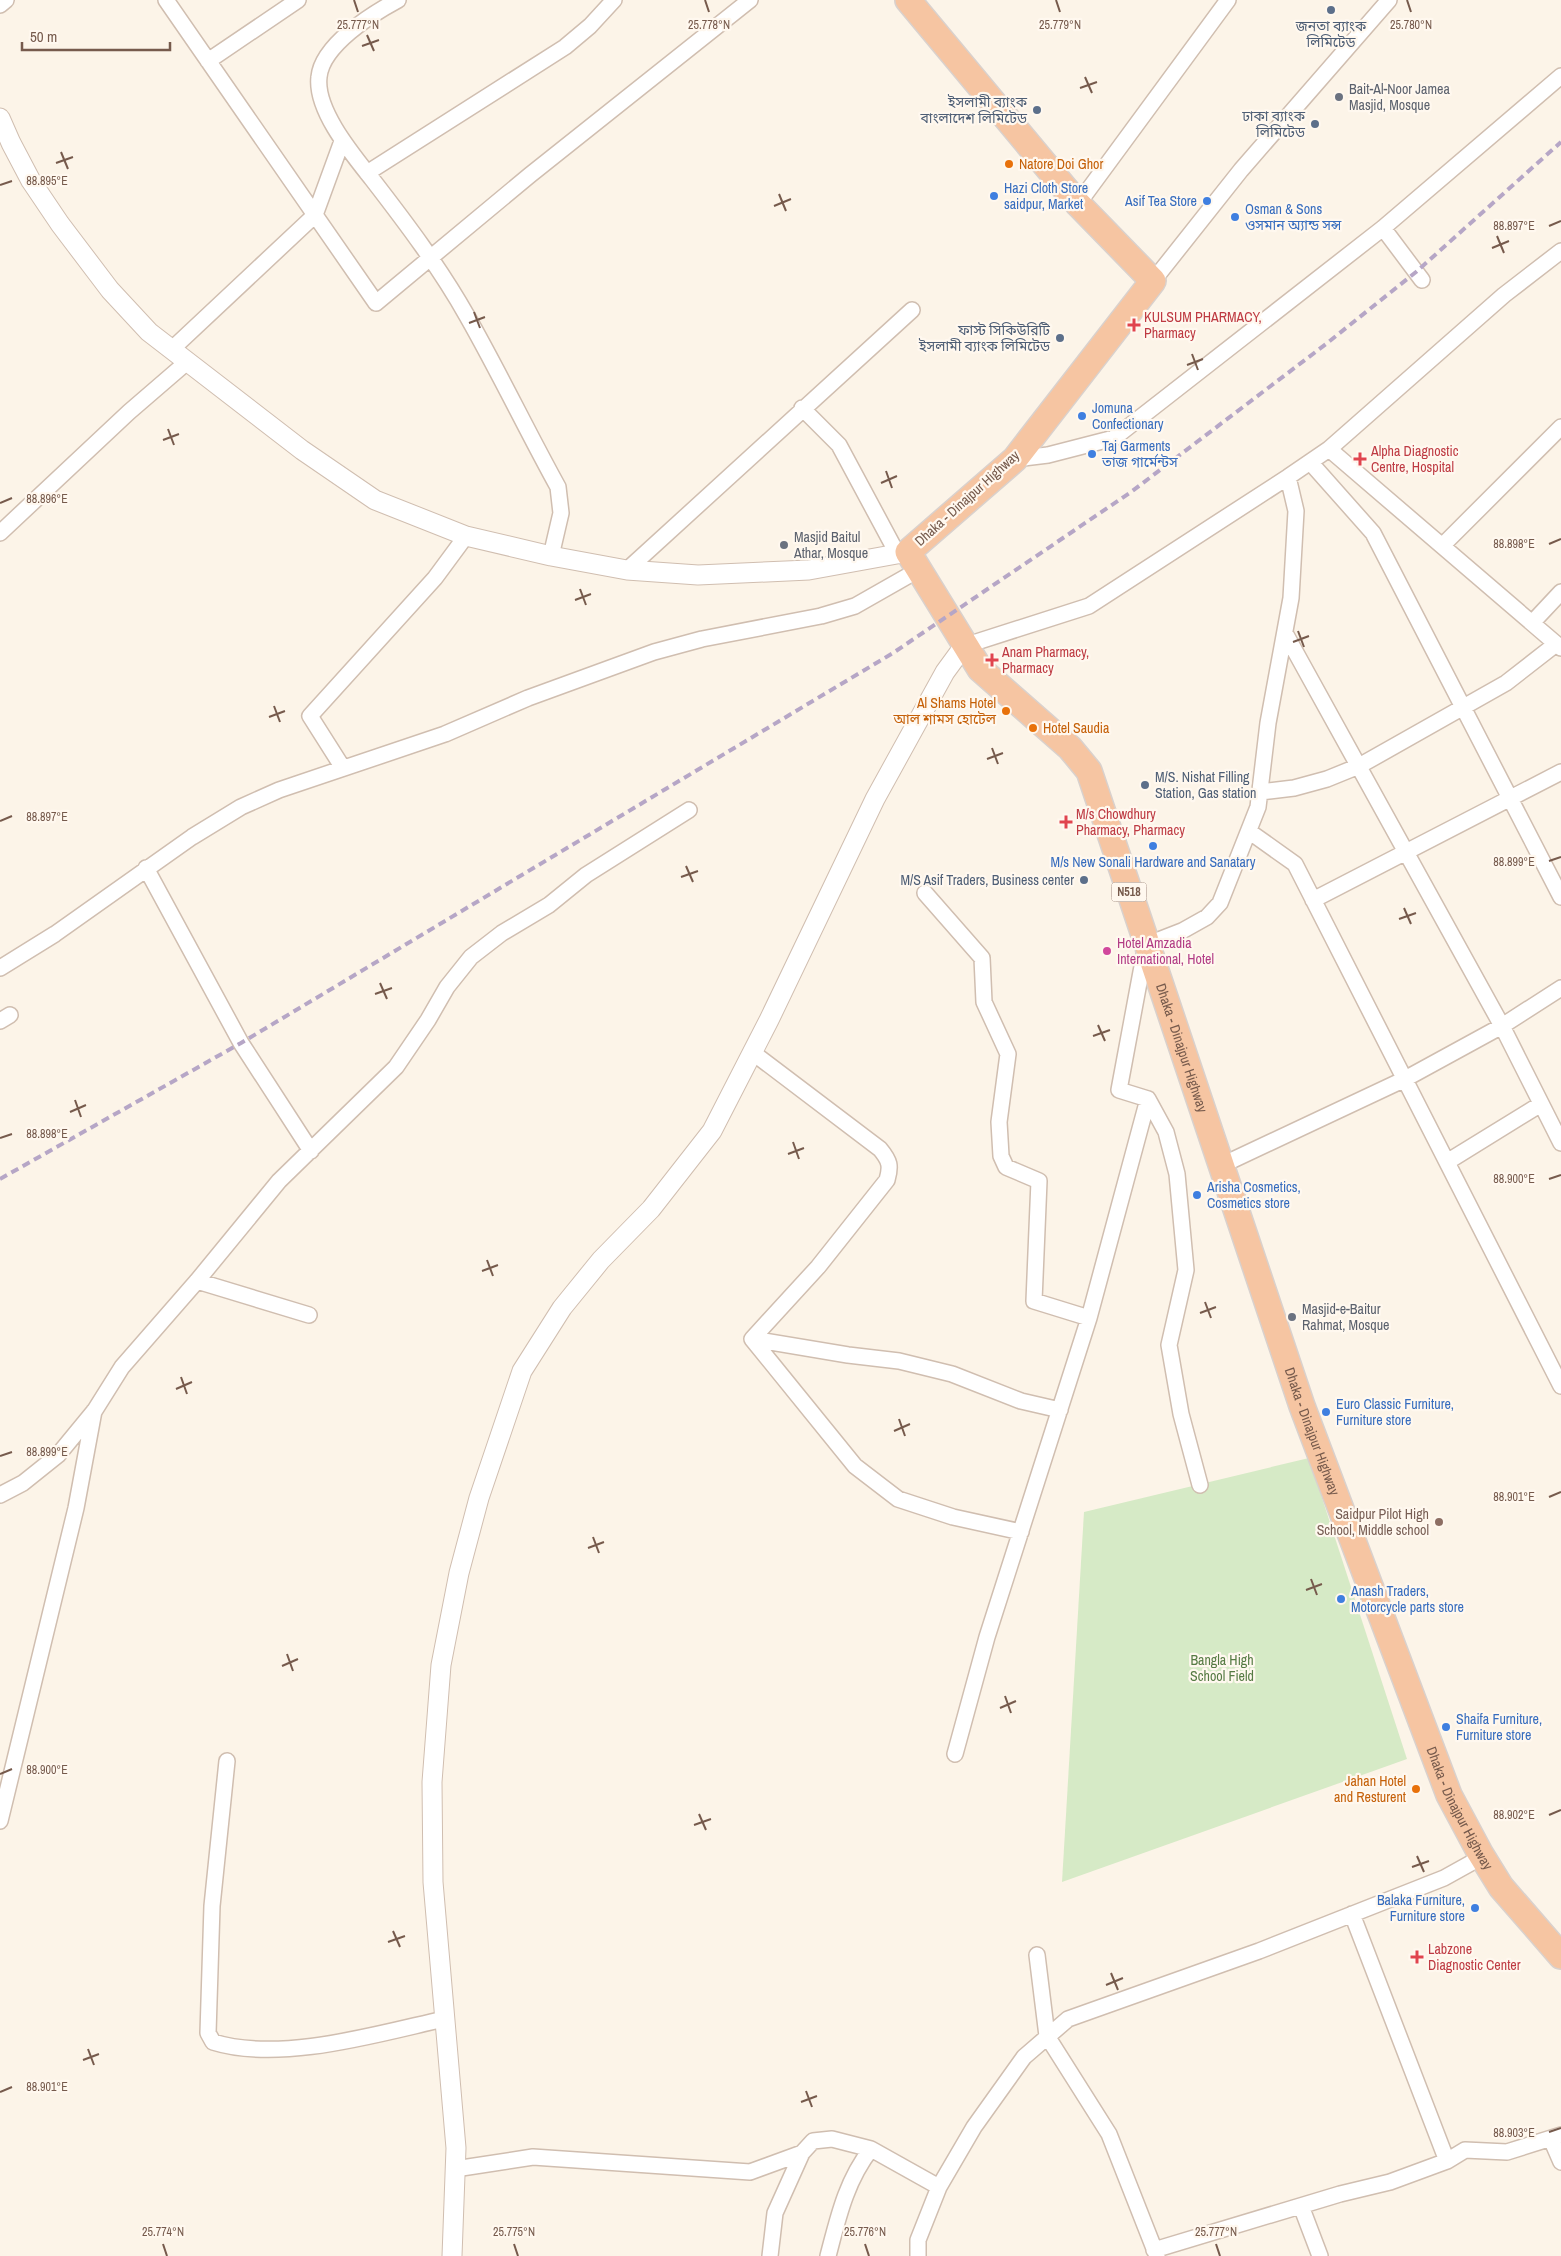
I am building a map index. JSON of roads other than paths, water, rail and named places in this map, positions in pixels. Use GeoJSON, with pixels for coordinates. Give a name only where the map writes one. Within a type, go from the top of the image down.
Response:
{"type":"FeatureCollection","features":[{"type":"Feature","properties":{"kind":"highway"},"geometry":{"type":"LineString","coordinates":[[908,0],[1078,204],[1153,281]]}},
{"type":"Feature","properties":{"kind":"highway","name":"Dhaka - Dinajpur Highway"},"geometry":{"type":"LineString","coordinates":[[1153,281],[1015,459],[909,558],[980,669],[1070,748],[1089,771],[1103,807],[1146,945],[1302,1406],[1449,1795],[1480,1853],[1501,1887],[1561,1956]]}},
{"type":"Feature","properties":{"kind":"street"},"geometry":{"type":"LineString","coordinates":[[0,4],[6,0]]}},
{"type":"Feature","properties":{"kind":"street"},"geometry":{"type":"LineString","coordinates":[[166,0],[376,304],[530,175],[750,0]]}},
{"type":"Feature","properties":{"kind":"street"},"geometry":{"type":"LineString","coordinates":[[208,61],[298,0]]}},
{"type":"Feature","properties":{"kind":"street"},"geometry":{"type":"LineString","coordinates":[[398,0],[378,11],[347,35],[327,56],[319,77],[323,106],[342,140],[430,259],[467,315],[558,487],[561,513],[551,556]]}},
{"type":"Feature","properties":{"kind":"street"},"geometry":{"type":"LineString","coordinates":[[367,173],[565,48],[590,26],[614,0]]}},
{"type":"Feature","properties":{"kind":"street"},"geometry":{"type":"LineString","coordinates":[[1078,204],[1228,0]]}},
{"type":"Feature","properties":{"kind":"street"},"geometry":{"type":"LineString","coordinates":[[1153,281],[1241,170],[1389,0]]}},
{"type":"Feature","properties":{"kind":"street"},"geometry":{"type":"LineString","coordinates":[[1015,459],[1048,455],[1114,438],[1383,228],[1561,76]]}},
{"type":"Feature","properties":{"kind":"street"},"geometry":{"type":"LineString","coordinates":[[0,118],[31,181],[60,224],[110,290],[149,332],[302,450],[375,500],[466,536],[551,556],[628,570],[698,575],[809,570],[909,558]]}},
{"type":"Feature","properties":{"kind":"street"},"geometry":{"type":"LineString","coordinates":[[171,350],[315,215],[342,140]]}},
{"type":"Feature","properties":{"kind":"street"},"geometry":{"type":"LineString","coordinates":[[1383,228],[1422,280]]}},
{"type":"Feature","properties":{"kind":"street"},"geometry":{"type":"LineString","coordinates":[[452,2256],[456,2148],[433,1882],[432,1782],[441,1665],[459,1573],[479,1498],[522,1371],[562,1308],[601,1260],[651,1209],[712,1131],[875,799],[944,672],[964,646],[1089,606],[1288,477],[1329,449],[1504,295],[1561,251]]}},
{"type":"Feature","properties":{"kind":"street"},"geometry":{"type":"LineString","coordinates":[[628,570],[802,408],[912,310]]}},
{"type":"Feature","properties":{"kind":"street"},"geometry":{"type":"LineString","coordinates":[[0,533],[129,412],[187,362]]}},
{"type":"Feature","properties":{"kind":"street"},"geometry":{"type":"LineString","coordinates":[[802,408],[839,445],[909,558]]}},
{"type":"Feature","properties":{"kind":"street"},"geometry":{"type":"LineString","coordinates":[[1442,546],[1561,427]]}},
{"type":"Feature","properties":{"kind":"street"},"geometry":{"type":"LineString","coordinates":[[1260,792],[1294,788],[1327,779],[1359,766],[1398,746],[1506,683],[1559,646],[1329,449]]}},
{"type":"Feature","properties":{"kind":"street"},"geometry":{"type":"LineString","coordinates":[[1310,462],[1373,533],[1561,897]]}},
{"type":"Feature","properties":{"kind":"street"},"geometry":{"type":"LineString","coordinates":[[1200,1485],[1181,1414],[1169,1344],[1186,1270],[1177,1174],[1166,1132],[1148,1099],[1119,1090],[1146,945],[1182,931],[1207,917],[1214,910],[1220,903],[1250,832],[1260,792],[1268,722],[1291,598],[1296,511],[1288,477]]}},
{"type":"Feature","properties":{"kind":"street"},"geometry":{"type":"LineString","coordinates":[[343,768],[310,716],[436,578],[466,536]]}},
{"type":"Feature","properties":{"kind":"street"},"geometry":{"type":"LineString","coordinates":[[0,968],[55,934],[146,868],[241,807],[279,790],[445,734],[546,691],[654,652],[702,639],[821,616],[855,606],[909,558]]}},
{"type":"Feature","properties":{"kind":"street"},"geometry":{"type":"LineString","coordinates":[[1532,623],[1561,592]]}},
{"type":"Feature","properties":{"kind":"street"},"geometry":{"type":"LineString","coordinates":[[1285,633],[1502,1026],[1561,1143]]}},
{"type":"Feature","properties":{"kind":"street"},"geometry":{"type":"LineString","coordinates":[[1313,900],[1561,772]]}},
{"type":"Feature","properties":{"kind":"street"},"geometry":{"type":"LineString","coordinates":[[0,1495],[23,1483],[58,1455],[95,1410],[122,1367],[280,1181],[396,1067],[428,1020],[447,987],[471,957],[502,933],[549,905],[586,875],[689,810]]}},
{"type":"Feature","properties":{"kind":"street"},"geometry":{"type":"LineString","coordinates":[[1250,832],[1295,864],[1561,1386]]}},
{"type":"Feature","properties":{"kind":"street"},"geometry":{"type":"LineString","coordinates":[[146,868],[241,1043],[311,1151]]}},
{"type":"Feature","properties":{"kind":"street"},"geometry":{"type":"LineString","coordinates":[[925,893],[982,958],[984,1002],[1008,1054],[999,1122],[1000,1156],[1006,1167],[1039,1181],[1034,1301],[1089,1318]]}},
{"type":"Feature","properties":{"kind":"street"},"geometry":{"type":"LineString","coordinates":[[1220,1166],[1405,1079],[1502,1026],[1561,988]]}},
{"type":"Feature","properties":{"kind":"street"},"geometry":{"type":"LineString","coordinates":[[752,1052],[880,1149],[888,1158],[891,1166],[887,1180],[824,1260],[752,1339]]}},
{"type":"Feature","properties":{"kind":"street"},"geometry":{"type":"LineString","coordinates":[[955,1754],[988,1638],[1089,1318],[1148,1099]]}},
{"type":"Feature","properties":{"kind":"street"},"geometry":{"type":"LineString","coordinates":[[1447,1162],[1541,1104]]}},
{"type":"Feature","properties":{"kind":"street"},"geometry":{"type":"LineString","coordinates":[[197,1281],[309,1315]]}},
{"type":"Feature","properties":{"kind":"street"},"geometry":{"type":"LineString","coordinates":[[752,1339],[848,1355],[899,1361],[952,1374],[1021,1401],[1060,1410]]}},
{"type":"Feature","properties":{"kind":"street"},"geometry":{"type":"LineString","coordinates":[[752,1339],[855,1466],[898,1500],[952,1517],[1021,1532]]}},
{"type":"Feature","properties":{"kind":"street"},"geometry":{"type":"LineString","coordinates":[[0,1821],[76,1508],[95,1410]]}},
{"type":"Feature","properties":{"kind":"street"},"geometry":{"type":"LineString","coordinates":[[227,1761],[212,1906],[208,2033],[213,2042],[230,2047],[312,2047],[444,2019]]}},
{"type":"Feature","properties":{"kind":"street"},"geometry":{"type":"LineString","coordinates":[[918,2256],[918,2240],[939,2187],[974,2127],[1024,2057],[1068,2019],[1259,1951],[1444,1878],[1480,1858],[1480,1853]]}},
{"type":"Feature","properties":{"kind":"street"},"geometry":{"type":"LineString","coordinates":[[1352,1914],[1447,2161]]}},
{"type":"Feature","properties":{"kind":"street"},"geometry":{"type":"LineString","coordinates":[[1037,1955],[1047,2036],[1109,2134],[1156,2253],[1300,2206],[1390,2182],[1447,2161],[1465,2150],[1507,2152],[1556,2137],[1561,2162]]}},
{"type":"Feature","properties":{"kind":"street"},"geometry":{"type":"LineString","coordinates":[[770,2256],[775,2213],[802,2153],[813,2141],[832,2139],[871,2149],[939,2187]]}},
{"type":"Feature","properties":{"kind":"street"},"geometry":{"type":"LineString","coordinates":[[828,2256],[847,2188],[860,2163],[871,2149]]}},
{"type":"Feature","properties":{"kind":"street"},"geometry":{"type":"LineString","coordinates":[[455,2169],[533,2157],[750,2172],[802,2153]]}},
{"type":"Feature","properties":{"kind":"street"},"geometry":{"type":"LineString","coordinates":[[1300,2206],[1320,2256]]}},
{"type":"Feature","properties":{"kind":"railway"},"geometry":{"type":"LineString","coordinates":[[0,1179],[241,1043],[893,653],[1131,492],[1326,344],[1416,272],[1561,142]]}},
{"type":"Feature","properties":{"kind":"place","name":"জনতা ব্যাংক লিমিটেড"},"geometry":{"type":"Point","coordinates":[1331,10]}},
{"type":"Feature","properties":{"kind":"place","name":"Bait-Al-Noor Jamea Masjid, Mosque"},"geometry":{"type":"Point","coordinates":[1339,97]}},
{"type":"Feature","properties":{"kind":"place","name":"ইসলামী ব্যাংক বাংলাদেশ লিমিটেড"},"geometry":{"type":"Point","coordinates":[1037,110]}},
{"type":"Feature","properties":{"kind":"place","name":"ঢাকা ব্যাংক লিমিটেড"},"geometry":{"type":"Point","coordinates":[1315,124]}},
{"type":"Feature","properties":{"kind":"place","name":"Natore Doi Ghor"},"geometry":{"type":"Point","coordinates":[1009,164]}},
{"type":"Feature","properties":{"kind":"place","name":"Hazi Cloth Store saidpur, Market"},"geometry":{"type":"Point","coordinates":[994,196]}},
{"type":"Feature","properties":{"kind":"place","name":"Asif Tea Store"},"geometry":{"type":"Point","coordinates":[1207,201]}},
{"type":"Feature","properties":{"kind":"place","name":"Osman & Sons ওসমান অ্যান্ড সন্স"},"geometry":{"type":"Point","coordinates":[1235,217]}},
{"type":"Feature","properties":{"kind":"place","name":"KULSUM PHARMACY, Pharmacy"},"geometry":{"type":"Point","coordinates":[1134,325]}},
{"type":"Feature","properties":{"kind":"place","name":"ফাস্ট সিকিউরিটি ইসলামী ব্যাংক লিমিটেড"},"geometry":{"type":"Point","coordinates":[1060,338]}},
{"type":"Feature","properties":{"kind":"place","name":"Jomuna Confectionary"},"geometry":{"type":"Point","coordinates":[1082,416]}},
{"type":"Feature","properties":{"kind":"place","name":"Taj Garments তাজ গার্মেন্টস"},"geometry":{"type":"Point","coordinates":[1092,454]}},
{"type":"Feature","properties":{"kind":"place","name":"Alpha Diagnostic Centre, Hospital"},"geometry":{"type":"Point","coordinates":[1360,459]}},
{"type":"Feature","properties":{"kind":"place","name":"Masjid Baitul Athar, Mosque"},"geometry":{"type":"Point","coordinates":[784,545]}},
{"type":"Feature","properties":{"kind":"place","name":"Anam Pharmacy, Pharmacy"},"geometry":{"type":"Point","coordinates":[992,660]}},
{"type":"Feature","properties":{"kind":"place","name":"Al Shams Hotel আল শামস হোটেল"},"geometry":{"type":"Point","coordinates":[1006,711]}},
{"type":"Feature","properties":{"kind":"place","name":"Hotel Saudia"},"geometry":{"type":"Point","coordinates":[1033,728]}},
{"type":"Feature","properties":{"kind":"place","name":"M/S. Nishat Filling Station, Gas station"},"geometry":{"type":"Point","coordinates":[1145,785]}},
{"type":"Feature","properties":{"kind":"place","name":"M/s Chowdhury Pharmacy, Pharmacy"},"geometry":{"type":"Point","coordinates":[1066,822]}},
{"type":"Feature","properties":{"kind":"place","name":"M/s New Sonali Hardware and Sanatary"},"geometry":{"type":"Point","coordinates":[1153,846]}},
{"type":"Feature","properties":{"kind":"place","name":"M/S Asif Traders, Business center"},"geometry":{"type":"Point","coordinates":[1084,880]}},
{"type":"Feature","properties":{"kind":"place","name":"Hotel Amzadia International, Hotel"},"geometry":{"type":"Point","coordinates":[1107,951]}},
{"type":"Feature","properties":{"kind":"place","name":"Arisha Cosmetics, Cosmetics store"},"geometry":{"type":"Point","coordinates":[1197,1195]}},
{"type":"Feature","properties":{"kind":"place","name":"Masjid-e-Baitur Rahmat, Mosque"},"geometry":{"type":"Point","coordinates":[1292,1317]}},
{"type":"Feature","properties":{"kind":"place","name":"Euro Classic Furniture, Furniture store"},"geometry":{"type":"Point","coordinates":[1326,1412]}},
{"type":"Feature","properties":{"kind":"place","name":"Saidpur Pilot High School, Middle school"},"geometry":{"type":"Point","coordinates":[1439,1522]}},
{"type":"Feature","properties":{"kind":"place","name":"Anash Traders, Motorcycle parts store"},"geometry":{"type":"Point","coordinates":[1341,1599]}},
{"type":"Feature","properties":{"kind":"place","name":"Shaifa Furniture, Furniture store"},"geometry":{"type":"Point","coordinates":[1446,1727]}},
{"type":"Feature","properties":{"kind":"place","name":"Jahan Hotel and Resturent"},"geometry":{"type":"Point","coordinates":[1416,1789]}},
{"type":"Feature","properties":{"kind":"place","name":"Balaka Furniture, Furniture store"},"geometry":{"type":"Point","coordinates":[1475,1908]}},
{"type":"Feature","properties":{"kind":"place","name":"Labzone Diagnostic Center"},"geometry":{"type":"Point","coordinates":[1417,1957]}},
{"type":"Feature","properties":{"kind":"park label","name":"Bangla High School Field"},"geometry":{"type":"Point","coordinates":[1222,1668]}}]}
